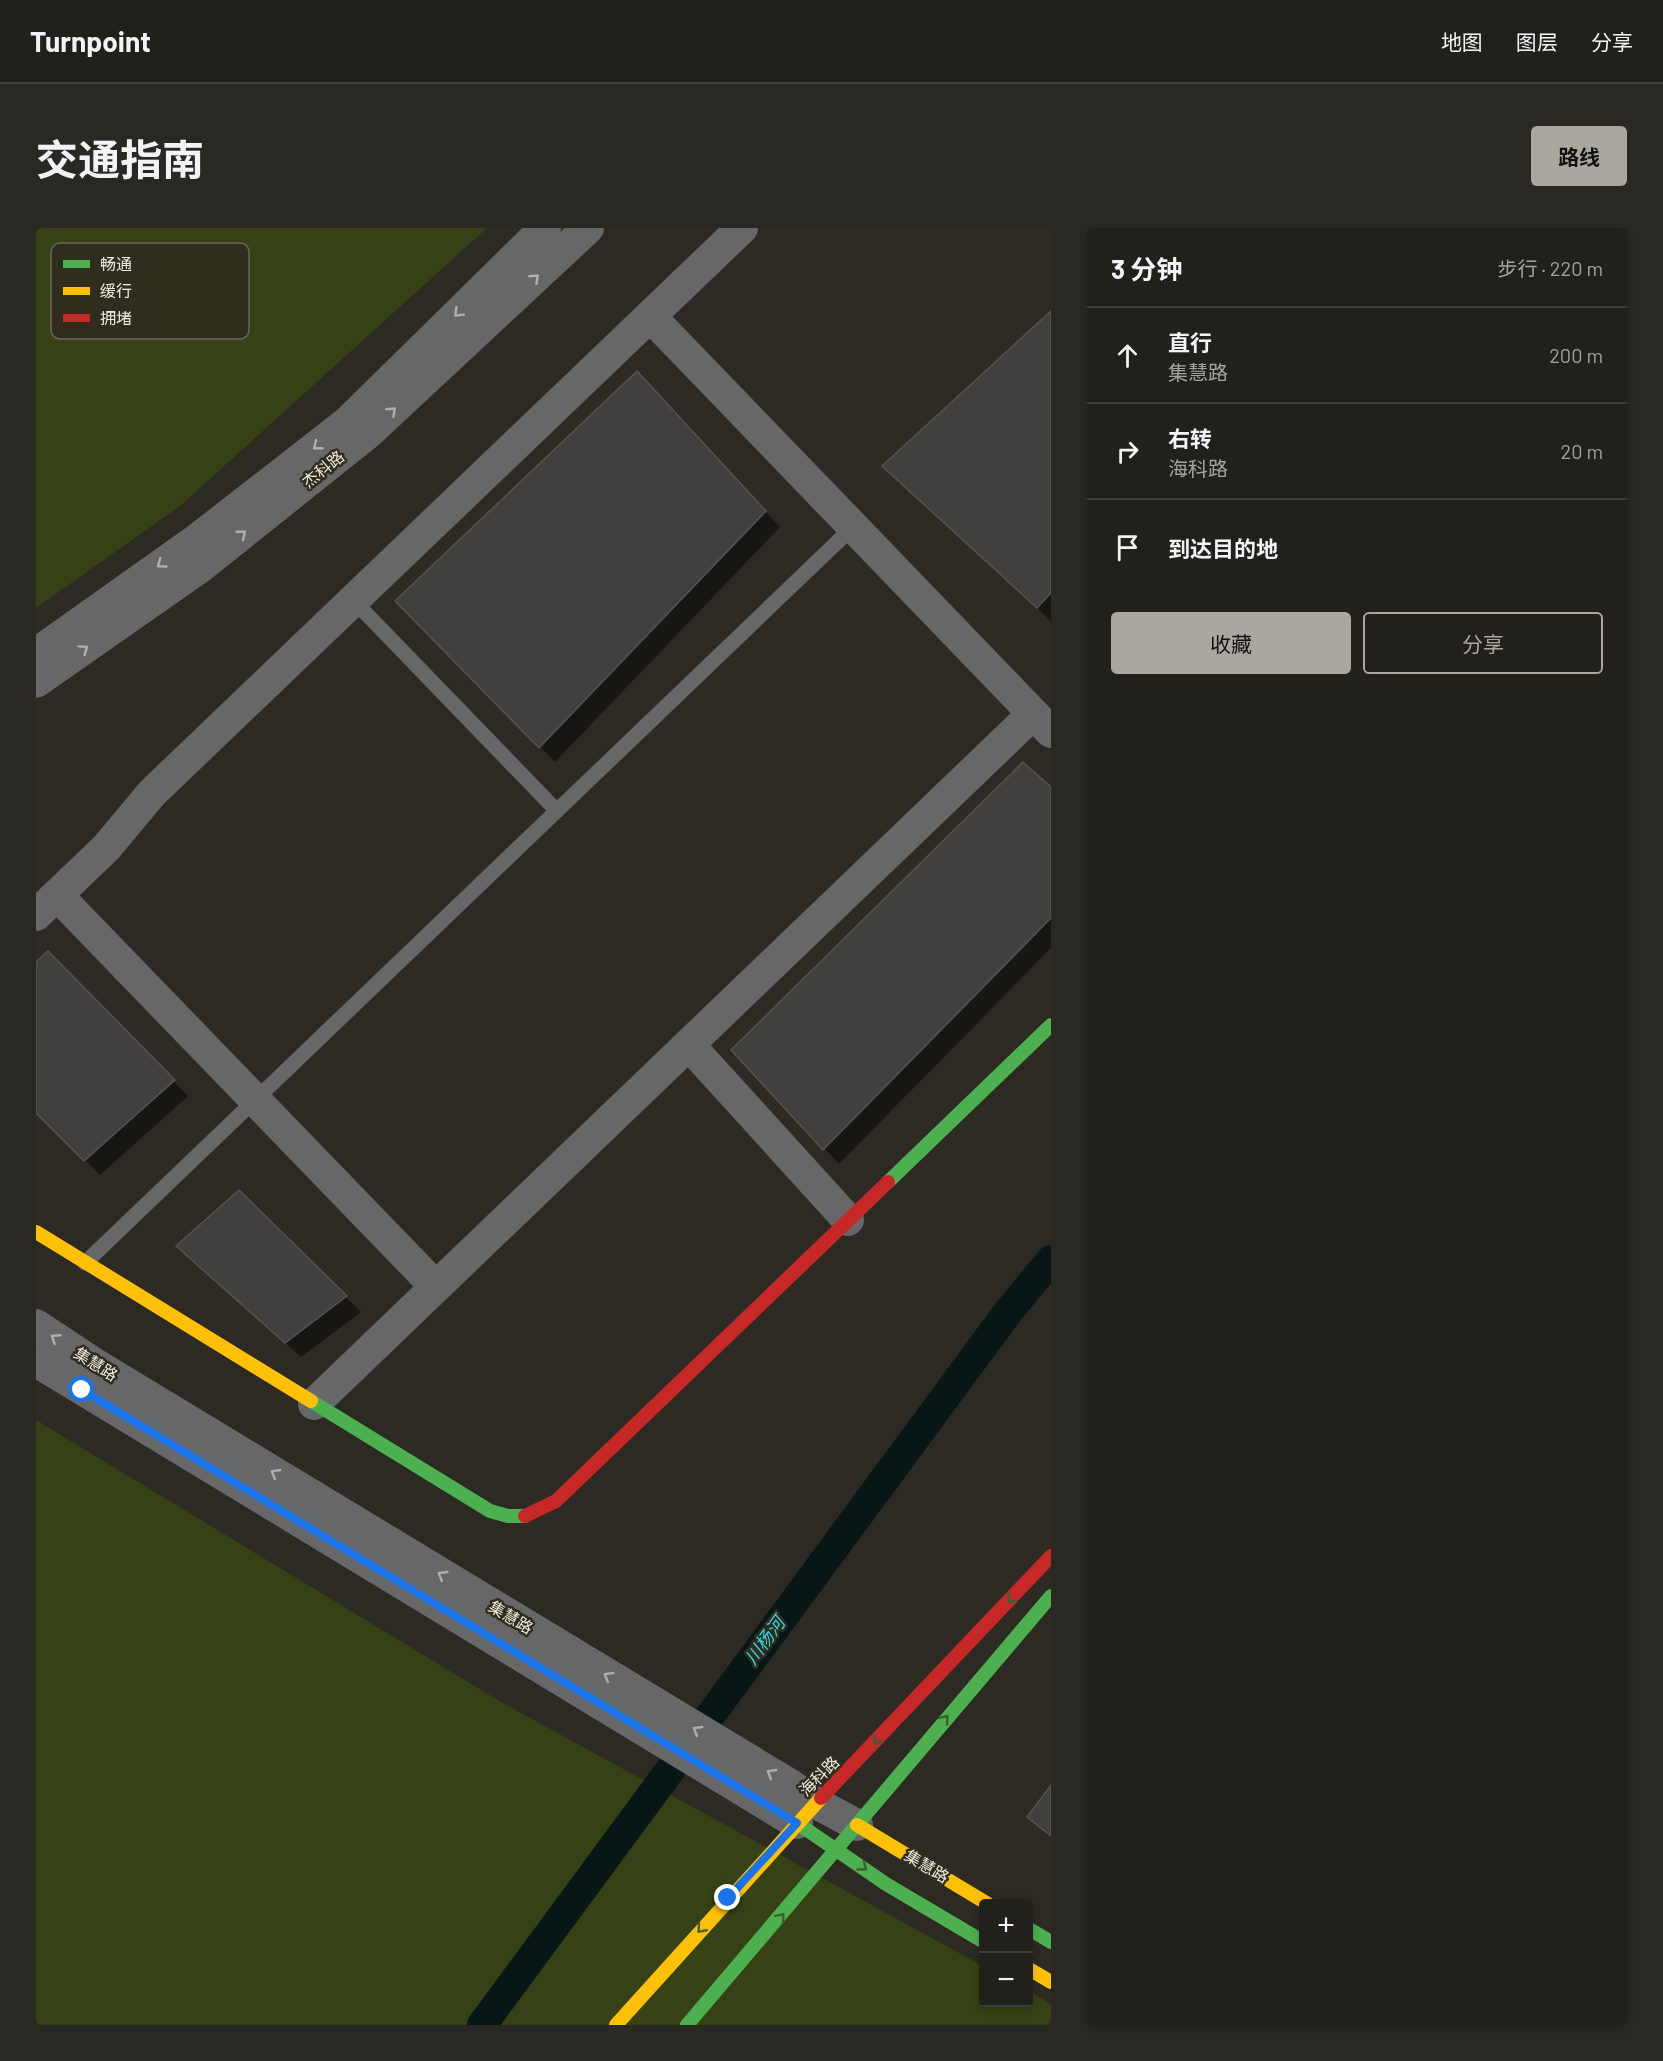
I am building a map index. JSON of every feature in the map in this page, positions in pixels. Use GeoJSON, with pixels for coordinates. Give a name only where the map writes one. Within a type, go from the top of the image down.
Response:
{"type":"FeatureCollection","features":[{"type":"Feature","properties":{"kind":"street","name":"杰科路"},"geometry":{"type":"LineString","coordinates":[[36,654],[199,538],[348,422],[545,228]]}},
{"type":"Feature","properties":{"kind":"street","name":"杰科路"},"geometry":{"type":"LineString","coordinates":[[36,682],[199,568],[368,433],[588,228]]}},
{"type":"Feature","properties":{"kind":"street"},"geometry":{"type":"LineString","coordinates":[[436,1287],[255,1100],[46,905],[106,848],[152,793],[742,228]]}},
{"type":"Feature","properties":{"kind":"street"},"geometry":{"type":"LineString","coordinates":[[314,1404],[689,1045],[1042,723],[650,316]]}},
{"type":"Feature","properties":{"kind":"street"},"geometry":{"type":"LineString","coordinates":[[36,1232],[490,1511],[505,1517],[523,1518],[556,1501],[1051,1025]]}},
{"type":"Feature","properties":{"kind":"street"},"geometry":{"type":"LineString","coordinates":[[689,1045],[848,1221]]}},
{"type":"Feature","properties":{"kind":"street","name":"集慧路"},"geometry":{"type":"LineString","coordinates":[[36,1325],[651,1719]]}},
{"type":"Feature","properties":{"kind":"street","name":"集慧路"},"geometry":{"type":"LineString","coordinates":[[36,1361],[651,1719],[806,1813],[838,1849],[886,1884],[979,1939]]}},
{"type":"Feature","properties":{"kind":"street","name":"海科路"},"geometry":{"type":"LineString","coordinates":[[616,2025],[806,1813],[1051,1556]]}},
{"type":"Feature","properties":{"kind":"street"},"geometry":{"type":"LineString","coordinates":[[687,2025],[1051,1596]]}},
{"type":"Feature","properties":{"kind":"street","name":"集慧路"},"geometry":{"type":"LineString","coordinates":[[806,1813],[857,1824],[980,1899]]}},
{"type":"Feature","properties":{"kind":"street"},"geometry":{"type":"LineString","coordinates":[[1033,1931],[1051,1942]]}},
{"type":"Feature","properties":{"kind":"street"},"geometry":{"type":"LineString","coordinates":[[1033,1971],[1051,1982]]}},
{"type":"Feature","properties":{"kind":"lane"},"geometry":{"type":"LineString","coordinates":[[85,1263],[853,527]]}},
{"type":"Feature","properties":{"kind":"lane"},"geometry":{"type":"LineString","coordinates":[[354,601],[556,811]]}},
{"type":"Feature","properties":{"kind":"green space"},"geometry":{"type":"Polygon","coordinates":[[[36,228],[487,228],[180,506],[36,608],[36,228]]]}},
{"type":"Feature","properties":{"kind":"green space"},"geometry":{"type":"Polygon","coordinates":[[[36,1420],[501,1702],[979,1964],[979,2007],[1033,2007],[1033,1993],[1051,2004],[1051,2025],[36,2025],[36,1420]]]}},
{"type":"Feature","properties":{"kind":"building"},"geometry":{"type":"Polygon","coordinates":[[[1051,311],[1051,593],[1037,608],[882,466],[1051,311]]]}},
{"type":"Feature","properties":{"kind":"building"},"geometry":{"type":"Polygon","coordinates":[[[637,371],[766,511],[539,748],[395,601],[637,371]]]}},
{"type":"Feature","properties":{"kind":"building"},"geometry":{"type":"Polygon","coordinates":[[[1023,762],[1051,787],[1051,918],[823,1150],[731,1050],[1023,762]]]}},
{"type":"Feature","properties":{"kind":"building"},"geometry":{"type":"Polygon","coordinates":[[[48,951],[175,1080],[84,1161],[36,1113],[36,962],[48,951]]]}},
{"type":"Feature","properties":{"kind":"building"},"geometry":{"type":"Polygon","coordinates":[[[239,1190],[347,1296],[285,1343],[176,1246],[239,1190]]]}},
{"type":"Feature","properties":{"kind":"building"},"geometry":{"type":"Polygon","coordinates":[[[1051,1785],[1051,1836],[1027,1817],[1051,1785]]]}},
{"type":"Feature","properties":{"kind":"waterway","name":"川杨河"},"geometry":{"type":"LineString","coordinates":[[482,2025],[1008,1312],[1051,1260]]}},
{"type":"Feature","properties":{"kind":"traffic: fast"},"geometry":{"type":"LineString","coordinates":[[888,1182],[1051,1025]]}},
{"type":"Feature","properties":{"kind":"traffic: fast"},"geometry":{"type":"LineString","coordinates":[[311,1401],[490,1511],[508,1516],[525,1516]]}},
{"type":"Feature","properties":{"kind":"traffic: fast"},"geometry":{"type":"LineString","coordinates":[[687,2025],[1051,1596]]}},
{"type":"Feature","properties":{"kind":"traffic: fast"},"geometry":{"type":"LineString","coordinates":[[797,1823],[886,1884],[979,1939]]}},
{"type":"Feature","properties":{"kind":"traffic: fast"},"geometry":{"type":"LineString","coordinates":[[1033,1931],[1051,1942]]}},
{"type":"Feature","properties":{"kind":"traffic: slow"},"geometry":{"type":"LineString","coordinates":[[36,1232],[311,1401]]}},
{"type":"Feature","properties":{"kind":"traffic: slow"},"geometry":{"type":"LineString","coordinates":[[616,2025],[821,1798]]}},
{"type":"Feature","properties":{"kind":"traffic: slow"},"geometry":{"type":"LineString","coordinates":[[857,1825],[980,1899]]}},
{"type":"Feature","properties":{"kind":"traffic: slow"},"geometry":{"type":"LineString","coordinates":[[1033,1971],[1051,1982]]}},
{"type":"Feature","properties":{"kind":"traffic: jam"},"geometry":{"type":"LineString","coordinates":[[525,1516],[556,1501],[888,1182]]}},
{"type":"Feature","properties":{"kind":"traffic: jam"},"geometry":{"type":"LineString","coordinates":[[821,1798],[1051,1556]]}},
{"type":"Feature","properties":{"kind":"route"},"geometry":{"type":"LineString","coordinates":[[82,1390],[643,1732],[797,1823],[728,1898]]}}]}
